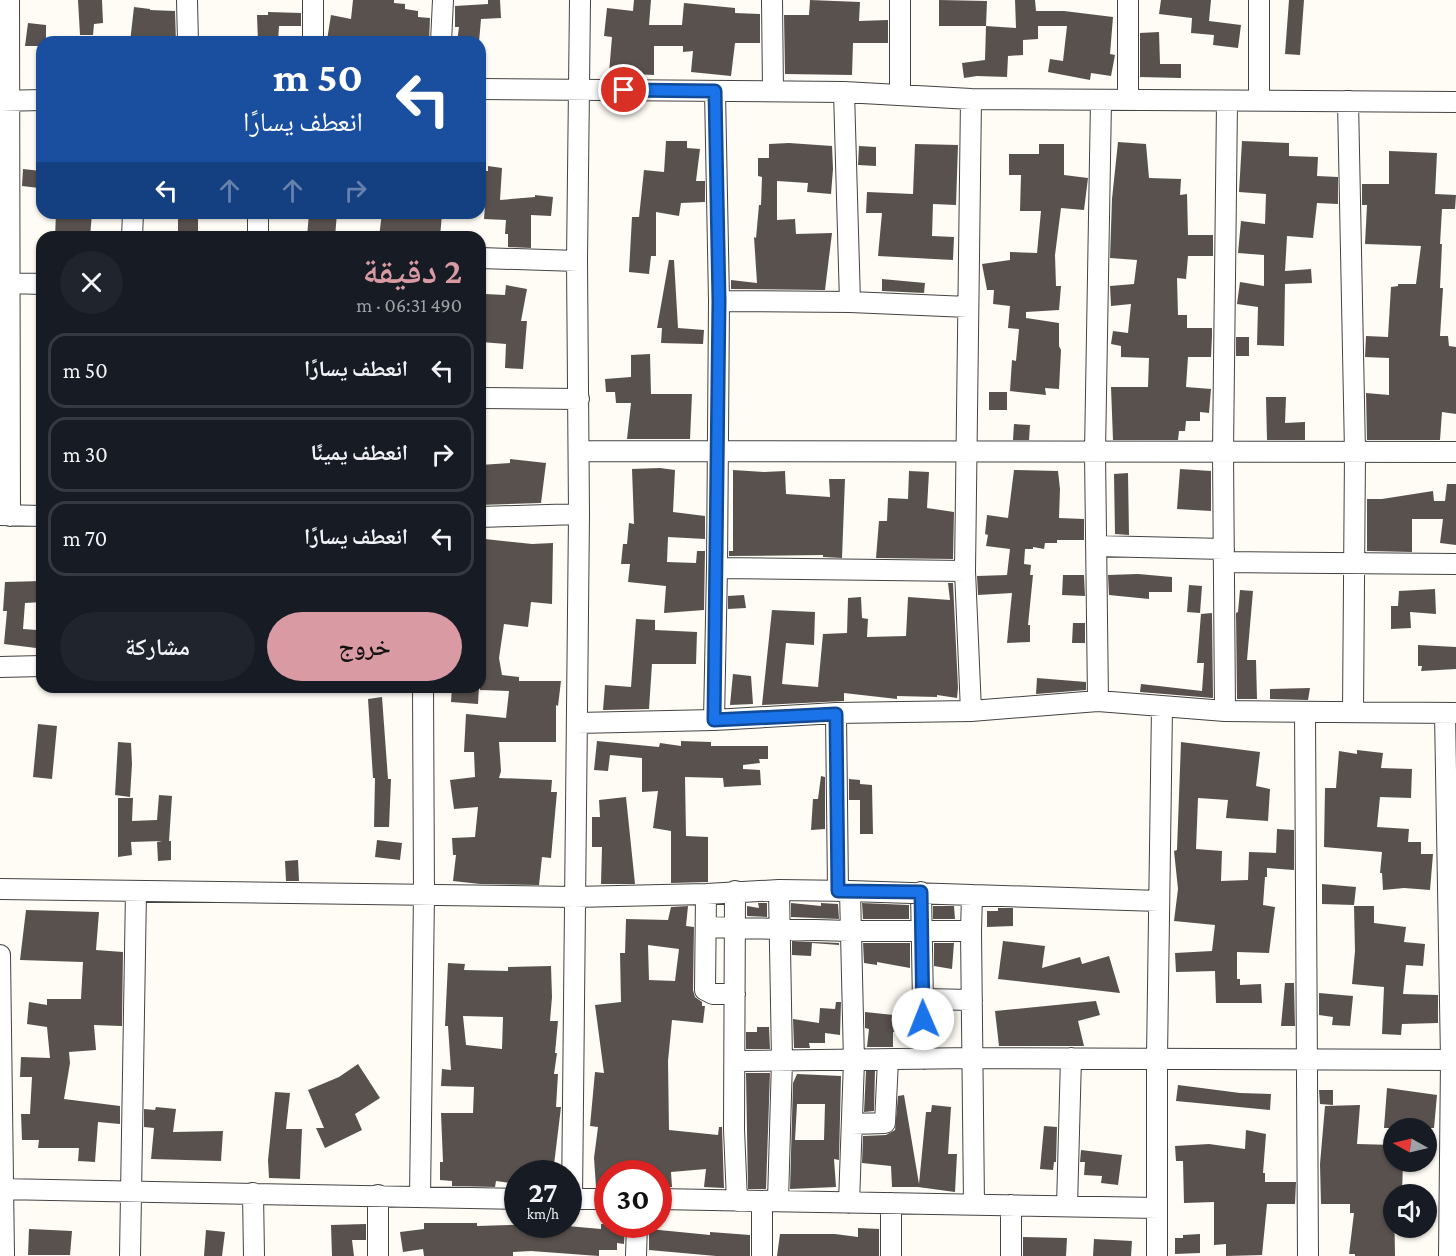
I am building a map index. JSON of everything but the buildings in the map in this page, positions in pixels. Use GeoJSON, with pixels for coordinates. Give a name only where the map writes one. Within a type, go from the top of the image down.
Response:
{"type":"FeatureCollection","features":[{"type":"Feature","properties":{"kind":"street"},"geometry":{"type":"LineString","coordinates":[[9,0],[4,101],[9,283],[5,515],[36,516]]}},
{"type":"Feature","properties":{"kind":"street"},"geometry":{"type":"LineString","coordinates":[[187,0],[188,36]]}},
{"type":"Feature","properties":{"kind":"street"},"geometry":{"type":"LineString","coordinates":[[313,0],[313,36]]}},
{"type":"Feature","properties":{"kind":"street"},"geometry":{"type":"LineString","coordinates":[[441,36],[443,0]]}},
{"type":"Feature","properties":{"kind":"street"},"geometry":{"type":"LineString","coordinates":[[571,1160],[579,514],[577,261],[580,0]]}},
{"type":"Feature","properties":{"kind":"street"},"geometry":{"type":"LineString","coordinates":[[772,0],[773,91]]}},
{"type":"Feature","properties":{"kind":"street"},"geometry":{"type":"LineString","coordinates":[[900,0],[900,94]]}},
{"type":"Feature","properties":{"kind":"street"},"geometry":{"type":"LineString","coordinates":[[1128,0],[1128,100]]}},
{"type":"Feature","properties":{"kind":"street"},"geometry":{"type":"LineString","coordinates":[[1259,0],[1259,100]]}},
{"type":"Feature","properties":{"kind":"street"},"geometry":{"type":"LineString","coordinates":[[486,89],[844,92],[971,99],[1456,102]]}},
{"type":"Feature","properties":{"kind":"street"},"geometry":{"type":"LineString","coordinates":[[714,720],[719,301],[715,91]]}},
{"type":"Feature","properties":{"kind":"street"},"geometry":{"type":"LineString","coordinates":[[844,92],[850,302]]}},
{"type":"Feature","properties":{"kind":"street"},"geometry":{"type":"LineString","coordinates":[[971,99],[965,451],[965,571],[971,711]]}},
{"type":"Feature","properties":{"kind":"street"},"geometry":{"type":"LineString","coordinates":[[4,101],[36,100]]}},
{"type":"Feature","properties":{"kind":"street"},"geometry":{"type":"LineString","coordinates":[[1098,701],[1095,452],[1101,100]]}},
{"type":"Feature","properties":{"kind":"street"},"geometry":{"type":"LineString","coordinates":[[1348,101],[1355,452],[1353,712]]}},
{"type":"Feature","properties":{"kind":"street"},"geometry":{"type":"LineString","coordinates":[[1225,711],[1223,452],[1227,102]]}},
{"type":"Feature","properties":{"kind":"street"},"geometry":{"type":"LineString","coordinates":[[486,258],[577,261]]}},
{"type":"Feature","properties":{"kind":"street"},"geometry":{"type":"LineString","coordinates":[[9,283],[36,284]]}},
{"type":"Feature","properties":{"kind":"street"},"geometry":{"type":"LineString","coordinates":[[719,301],[850,302],[968,308]]}},
{"type":"Feature","properties":{"kind":"street"},"geometry":{"type":"LineString","coordinates":[[486,398],[579,399]]}},
{"type":"Feature","properties":{"kind":"street"},"geometry":{"type":"LineString","coordinates":[[579,451],[1456,452]]}},
{"type":"Feature","properties":{"kind":"street"},"geometry":{"type":"LineString","coordinates":[[486,517],[579,514]]}},
{"type":"Feature","properties":{"kind":"street"},"geometry":{"type":"LineString","coordinates":[[1096,546],[1354,563],[1456,564]]}},
{"type":"Feature","properties":{"kind":"street"},"geometry":{"type":"LineString","coordinates":[[717,568],[965,571]]}},
{"type":"Feature","properties":{"kind":"street"},"geometry":{"type":"LineString","coordinates":[[0,667],[36,666]]}},
{"type":"Feature","properties":{"kind":"street"},"geometry":{"type":"LineString","coordinates":[[420,1197],[424,894],[423,693]]}},
{"type":"Feature","properties":{"kind":"street"},"geometry":{"type":"LineString","coordinates":[[577,723],[971,711],[1098,701],[1225,711],[1451,713],[1454,1060],[1449,1256]]}},
{"type":"Feature","properties":{"kind":"street"},"geometry":{"type":"LineString","coordinates":[[1156,1256],[1162,707]]}},
{"type":"Feature","properties":{"kind":"street"},"geometry":{"type":"LineString","coordinates":[[1305,712],[1308,1256]]}},
{"type":"Feature","properties":{"kind":"street"},"geometry":{"type":"LineString","coordinates":[[836,714],[844,891],[850,931],[854,1061],[849,1203]]}},
{"type":"Feature","properties":{"kind":"street"},"geometry":{"type":"LineString","coordinates":[[0,889],[574,897],[779,890],[921,892],[1160,901]]}},
{"type":"Feature","properties":{"kind":"street"},"geometry":{"type":"LineString","coordinates":[[762,1256],[770,1201],[782,1060],[779,890]]}},
{"type":"Feature","properties":{"kind":"street"},"geometry":{"type":"LineString","coordinates":[[130,1256],[136,891]]}},
{"type":"Feature","properties":{"kind":"street"},"geometry":{"type":"LineString","coordinates":[[735,891],[736,1201]]}},
{"type":"Feature","properties":{"kind":"street"},"geometry":{"type":"LineString","coordinates":[[921,892],[924,1059]]}},
{"type":"Feature","properties":{"kind":"street"},"geometry":{"type":"LineString","coordinates":[[706,894],[705,990],[713,994],[735,994]]}},
{"type":"Feature","properties":{"kind":"street"},"geometry":{"type":"LineString","coordinates":[[972,895],[974,1204]]}},
{"type":"Feature","properties":{"kind":"street"},"geometry":{"type":"LineString","coordinates":[[706,927],[779,930],[971,931]]}},
{"type":"Feature","properties":{"kind":"street"},"geometry":{"type":"LineString","coordinates":[[0,955],[4,1256]]}},
{"type":"Feature","properties":{"kind":"street"},"geometry":{"type":"LineString","coordinates":[[923,999],[972,1000]]}},
{"type":"Feature","properties":{"kind":"street"},"geometry":{"type":"LineString","coordinates":[[736,1061],[973,1058],[1454,1060]]}},
{"type":"Feature","properties":{"kind":"street"},"geometry":{"type":"LineString","coordinates":[[1067,1206],[1071,1058]]}},
{"type":"Feature","properties":{"kind":"street"},"geometry":{"type":"LineString","coordinates":[[852,1124],[885,1123],[888,1060]]}},
{"type":"Feature","properties":{"kind":"street"},"geometry":{"type":"LineString","coordinates":[[2,1189],[504,1198]]}},
{"type":"Feature","properties":{"kind":"street"},"geometry":{"type":"LineString","coordinates":[[254,1193],[254,1256]]}},
{"type":"Feature","properties":{"kind":"street"},"geometry":{"type":"LineString","coordinates":[[378,1195],[378,1256]]}},
{"type":"Feature","properties":{"kind":"street"},"geometry":{"type":"LineString","coordinates":[[672,1199],[1157,1208]]}},
{"type":"Feature","properties":{"kind":"street"},"geometry":{"type":"LineString","coordinates":[[891,1203],[891,1256]]}},
{"type":"Feature","properties":{"kind":"street"},"geometry":{"type":"LineString","coordinates":[[1011,1205],[1011,1256]]}},
{"type":"Feature","properties":{"kind":"street"},"geometry":{"type":"LineString","coordinates":[[636,1256],[637,1238]]}},
{"type":"Feature","properties":{"kind":"route"},"geometry":{"type":"LineString","coordinates":[[624,90],[715,91],[719,301],[714,720],[836,714],[838,891],[921,892],[923,1019]]}}]}
